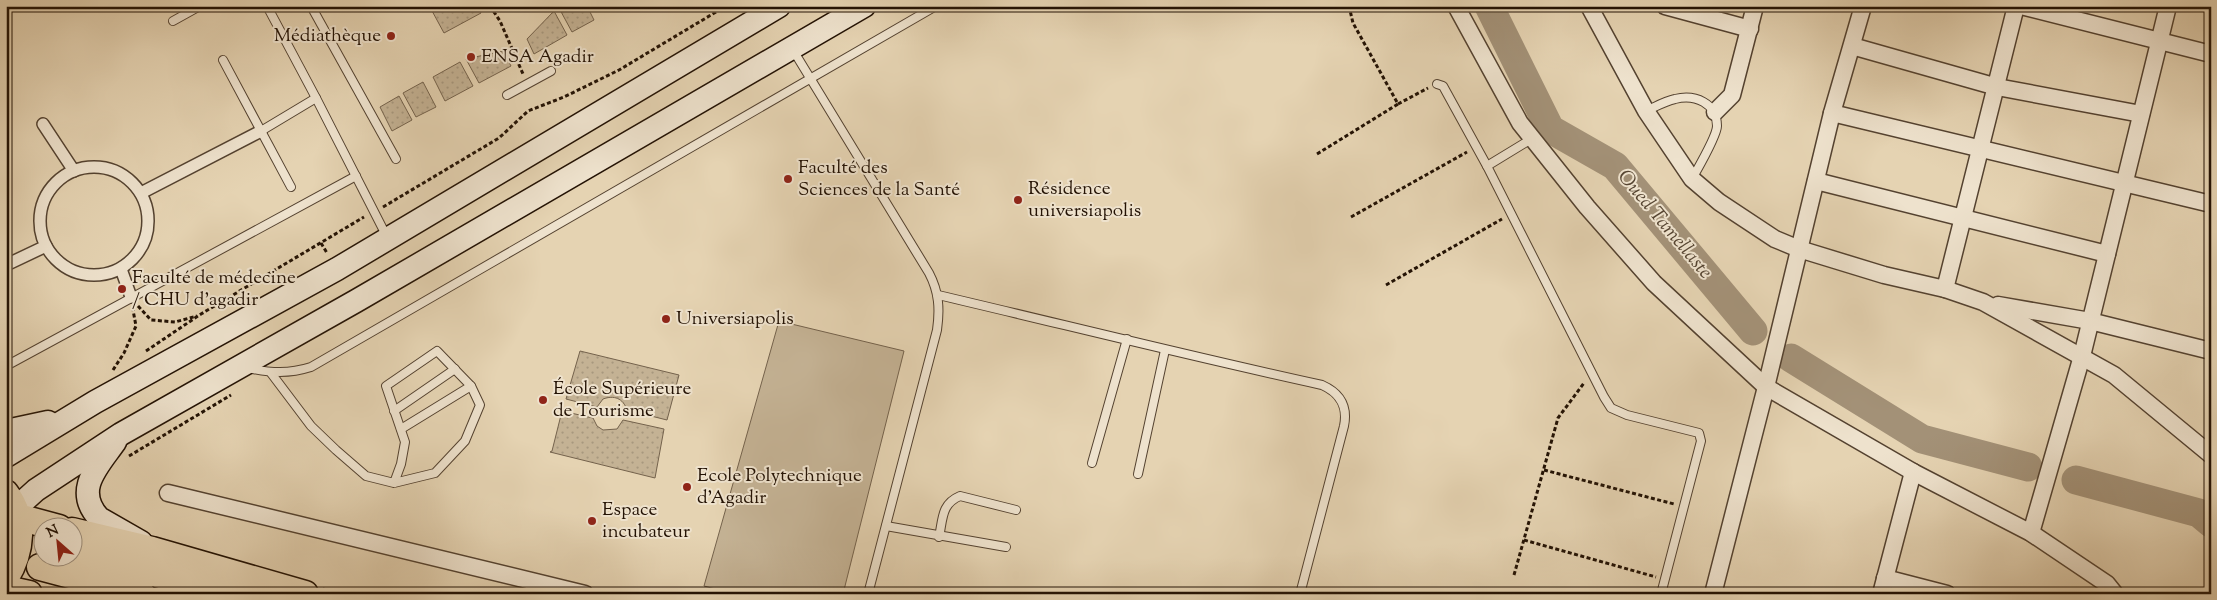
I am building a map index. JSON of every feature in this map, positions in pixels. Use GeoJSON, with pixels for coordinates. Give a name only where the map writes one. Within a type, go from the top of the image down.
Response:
{"type":"FeatureCollection","features":[{"type":"Feature","properties":{"kind":"highway"},"geometry":{"type":"LineString","coordinates":[[13,506],[38,518]]}},
{"type":"Feature","properties":{"kind":"highway"},"geometry":{"type":"LineString","coordinates":[[82,533],[152,550],[305,594]]}},
{"type":"Feature","properties":{"kind":"highway"},"geometry":{"type":"LineString","coordinates":[[82,555],[233,594]]}},
{"type":"Feature","properties":{"kind":"highway"},"geometry":{"type":"LineString","coordinates":[[44,568],[142,594]]}},
{"type":"Feature","properties":{"kind":"highway"},"geometry":{"type":"LineString","coordinates":[[6,589],[29,594]]}},
{"type":"Feature","properties":{"kind":"main road"},"geometry":{"type":"LineString","coordinates":[[6,456],[95,402],[337,269],[779,6]]}},
{"type":"Feature","properties":{"kind":"main road"},"geometry":{"type":"LineString","coordinates":[[6,578],[13,567],[20,543],[13,506],[36,490],[121,434],[242,367],[864,6]]}},
{"type":"Feature","properties":{"kind":"main road"},"geometry":{"type":"LineString","coordinates":[[6,432],[48,422],[95,402]]}},
{"type":"Feature","properties":{"kind":"main road"},"geometry":{"type":"LineString","coordinates":[[121,434],[91,476],[88,483],[88,498],[99,518],[152,550]]}},
{"type":"Feature","properties":{"kind":"street"},"geometry":{"type":"LineString","coordinates":[[1456,6],[1520,123],[1587,207],[1654,283],[1766,388],[1913,472],[2031,533],[2107,584],[2115,594]]}},
{"type":"Feature","properties":{"kind":"street"},"geometry":{"type":"LineString","coordinates":[[1589,6],[1646,111],[1692,178],[1718,202],[1775,238],[1799,250],[1884,275],[1945,289],[1983,302],[2090,321],[2211,351]]}},
{"type":"Feature","properties":{"kind":"street"},"geometry":{"type":"LineString","coordinates":[[1665,6],[1750,29]]}},
{"type":"Feature","properties":{"kind":"street"},"geometry":{"type":"LineString","coordinates":[[1715,112],[1732,95],[1755,6]]}},
{"type":"Feature","properties":{"kind":"street"},"geometry":{"type":"LineString","coordinates":[[1713,594],[1766,388],[1832,113],[1863,6]]}},
{"type":"Feature","properties":{"kind":"street"},"geometry":{"type":"LineString","coordinates":[[1945,289],[2016,6]]}},
{"type":"Feature","properties":{"kind":"street"},"geometry":{"type":"LineString","coordinates":[[2021,6],[2211,54]]}},
{"type":"Feature","properties":{"kind":"street"},"geometry":{"type":"LineString","coordinates":[[2031,533],[2082,356],[2168,6]]}},
{"type":"Feature","properties":{"kind":"street"},"geometry":{"type":"LineString","coordinates":[[1852,46],[1997,87],[2141,114]]}},
{"type":"Feature","properties":{"kind":"street"},"geometry":{"type":"LineString","coordinates":[[1832,113],[2211,204]]}},
{"type":"Feature","properties":{"kind":"street"},"geometry":{"type":"LineString","coordinates":[[43,124],[74,171]]}},
{"type":"Feature","properties":{"kind":"street"},"geometry":{"type":"LineString","coordinates":[[141,193],[261,131]]}},
{"type":"Feature","properties":{"kind":"street"},"geometry":{"type":"LineString","coordinates":[[97,167],[108,168],[128,178],[141,193],[147,206],[148,229],[140,250],[121,269],[104,274],[81,274],[61,264],[46,246],[40,225],[44,202],[56,183],[74,171],[97,167]]}},
{"type":"Feature","properties":{"kind":"street"},"geometry":{"type":"LineString","coordinates":[[1816,181],[2107,254]]}},
{"type":"Feature","properties":{"kind":"street"},"geometry":{"type":"LineString","coordinates":[[6,265],[46,246]]}},
{"type":"Feature","properties":{"kind":"street"},"geometry":{"type":"LineString","coordinates":[[121,269],[131,297]]}},
{"type":"Feature","properties":{"kind":"street"},"geometry":{"type":"LineString","coordinates":[[1983,302],[2114,375],[2211,455]]}},
{"type":"Feature","properties":{"kind":"street"},"geometry":{"type":"LineString","coordinates":[[1913,472],[1883,586],[1947,594]]}},
{"type":"Feature","properties":{"kind":"street"},"geometry":{"type":"LineString","coordinates":[[168,493],[586,594]]}},
{"type":"Feature","properties":{"kind":"lane"},"geometry":{"type":"LineString","coordinates":[[173,21],[200,6]]}},
{"type":"Feature","properties":{"kind":"lane"},"geometry":{"type":"LineString","coordinates":[[266,6],[316,98],[387,238]]}},
{"type":"Feature","properties":{"kind":"lane"},"geometry":{"type":"LineString","coordinates":[[311,6],[396,160]]}},
{"type":"Feature","properties":{"kind":"lane"},"geometry":{"type":"LineString","coordinates":[[242,367],[272,373],[296,372],[310,367],[936,6]]}},
{"type":"Feature","properties":{"kind":"lane"},"geometry":{"type":"LineString","coordinates":[[792,48],[929,273],[938,295],[937,330],[868,594]]}},
{"type":"Feature","properties":{"kind":"lane"},"geometry":{"type":"LineString","coordinates":[[223,60],[291,186]]}},
{"type":"Feature","properties":{"kind":"lane"},"geometry":{"type":"LineString","coordinates":[[507,95],[551,71]]}},
{"type":"Feature","properties":{"kind":"lane"},"geometry":{"type":"LineString","coordinates":[[1437,84],[1443,86],[1487,166],[1611,408],[1628,415],[1699,433],[1701,441],[1661,594]]}},
{"type":"Feature","properties":{"kind":"lane"},"geometry":{"type":"LineString","coordinates":[[1646,111],[1675,99],[1690,97],[1705,102],[1715,112],[1718,127],[1692,178]]}},
{"type":"Feature","properties":{"kind":"lane"},"geometry":{"type":"LineString","coordinates":[[261,131],[316,98]]}},
{"type":"Feature","properties":{"kind":"lane"},"geometry":{"type":"LineString","coordinates":[[1487,166],[1532,138]]}},
{"type":"Feature","properties":{"kind":"lane"},"geometry":{"type":"LineString","coordinates":[[6,366],[356,176]]}},
{"type":"Feature","properties":{"kind":"lane"},"geometry":{"type":"LineString","coordinates":[[938,295],[1127,339],[1165,350],[1322,385],[1337,394],[1345,409],[1344,426],[1300,594]]}},
{"type":"Feature","properties":{"kind":"lane"},"geometry":{"type":"LineString","coordinates":[[1092,463],[1127,339]]}},
{"type":"Feature","properties":{"kind":"lane"},"geometry":{"type":"LineString","coordinates":[[1138,474],[1165,350]]}},
{"type":"Feature","properties":{"kind":"lane"},"geometry":{"type":"LineString","coordinates":[[272,373],[311,426],[336,450],[366,476],[394,483],[435,473],[465,442],[480,405],[471,386],[437,351],[386,386],[404,442],[401,464],[394,483]]}},
{"type":"Feature","properties":{"kind":"lane"},"geometry":{"type":"LineString","coordinates":[[394,410],[455,369]]}},
{"type":"Feature","properties":{"kind":"lane"},"geometry":{"type":"LineString","coordinates":[[401,429],[471,386]]}},
{"type":"Feature","properties":{"kind":"lane"},"geometry":{"type":"LineString","coordinates":[[939,537],[946,505],[951,500],[960,496],[1016,510]]}},
{"type":"Feature","properties":{"kind":"lane"},"geometry":{"type":"LineString","coordinates":[[886,526],[939,537],[1006,547]]}},
{"type":"Feature","properties":{"kind":"path"},"geometry":{"type":"LineString","coordinates":[[490,6],[500,21],[527,84]]}},
{"type":"Feature","properties":{"kind":"path"},"geometry":{"type":"LineString","coordinates":[[1349,6],[1353,23],[1398,104]]}},
{"type":"Feature","properties":{"kind":"path"},"geometry":{"type":"LineString","coordinates":[[1317,154],[1398,104],[1437,84]]}},
{"type":"Feature","properties":{"kind":"path"},"geometry":{"type":"LineString","coordinates":[[1351,217],[1476,147]]}},
{"type":"Feature","properties":{"kind":"path"},"geometry":{"type":"LineString","coordinates":[[1386,284],[1512,214]]}},
{"type":"Feature","properties":{"kind":"path"},"geometry":{"type":"LineString","coordinates":[[131,297],[151,320],[175,322],[201,314]]}},
{"type":"Feature","properties":{"kind":"path"},"geometry":{"type":"LineString","coordinates":[[110,374],[124,353],[136,326],[131,297]]}},
{"type":"Feature","properties":{"kind":"path"},"geometry":{"type":"LineString","coordinates":[[1514,575],[1558,418],[1592,372]]}},
{"type":"Feature","properties":{"kind":"path"},"geometry":{"type":"LineString","coordinates":[[1544,470],[1684,507]]}},
{"type":"Feature","properties":{"kind":"path"},"geometry":{"type":"LineString","coordinates":[[1524,540],[1665,579]]}},
{"type":"Feature","properties":{"kind":"shaded area"},"geometry":{"type":"Polygon","coordinates":[[[436,6],[478,6],[481,13],[444,33],[431,9],[436,6]]]}},
{"type":"Feature","properties":{"kind":"shaded area"},"geometry":{"type":"Polygon","coordinates":[[[563,6],[587,6],[594,20],[572,32],[559,8],[563,6]]]}},
{"type":"Feature","properties":{"kind":"shaded area"},"geometry":{"type":"Polygon","coordinates":[[[554,11],[567,35],[534,54],[527,39],[554,11]]]}},
{"type":"Feature","properties":{"kind":"shaded area"},"geometry":{"type":"Polygon","coordinates":[[[503,51],[511,66],[479,83],[466,59],[503,51]]]}},
{"type":"Feature","properties":{"kind":"shaded area"},"geometry":{"type":"Polygon","coordinates":[[[460,62],[473,86],[445,101],[433,77],[460,62]]]}},
{"type":"Feature","properties":{"kind":"shaded area"},"geometry":{"type":"Polygon","coordinates":[[[423,82],[436,107],[416,117],[403,93],[423,82]]]}},
{"type":"Feature","properties":{"kind":"shaded area"},"geometry":{"type":"Polygon","coordinates":[[[399,96],[412,120],[392,131],[380,107],[399,96]]]}},
{"type":"Feature","properties":{"kind":"shaded area"},"geometry":{"type":"Polygon","coordinates":[[[779,321],[904,351],[843,594],[734,594],[704,586],[779,321]]]}},
{"type":"Feature","properties":{"kind":"shaded area"},"geometry":{"type":"Polygon","coordinates":[[[580,351],[679,375],[667,420],[627,410],[618,398],[603,399],[597,407],[566,399],[580,351]]]}},
{"type":"Feature","properties":{"kind":"shaded area"},"geometry":{"type":"Polygon","coordinates":[[[562,411],[593,418],[597,426],[603,430],[617,429],[623,420],[664,429],[655,478],[550,452],[552,451],[562,411]]]}},
{"type":"Feature","properties":{"kind":"waterway","name":"Oued Tamellaste"},"geometry":{"type":"LineString","coordinates":[[1489,6],[1550,129],[1615,166],[1753,331]]}},
{"type":"Feature","properties":{"kind":"waterway","name":"Oued Tamellaste"},"geometry":{"type":"LineString","coordinates":[[1791,358],[1922,439],[2028,467]]}},
{"type":"Feature","properties":{"kind":"waterway","name":"Oued Tamellaste"},"geometry":{"type":"LineString","coordinates":[[2076,480],[2199,513],[2211,523]]}},
{"type":"Feature","properties":{"kind":"tunnel"},"geometry":{"type":"LineString","coordinates":[[6,535],[32,542]]}},
{"type":"Feature","properties":{"kind":"place","name":"Médiathèque"},"geometry":{"type":"Point","coordinates":[391,36]}},
{"type":"Feature","properties":{"kind":"place","name":"ENSA Agadir"},"geometry":{"type":"Point","coordinates":[471,57]}},
{"type":"Feature","properties":{"kind":"place","name":"Faculté des Sciences de la Santé"},"geometry":{"type":"Point","coordinates":[788,179]}},
{"type":"Feature","properties":{"kind":"place","name":"Résidence universiapolis"},"geometry":{"type":"Point","coordinates":[1018,200]}},
{"type":"Feature","properties":{"kind":"place","name":"Faculté de médecine / CHU d'agadir"},"geometry":{"type":"Point","coordinates":[122,289]}},
{"type":"Feature","properties":{"kind":"place","name":"Universiapolis"},"geometry":{"type":"Point","coordinates":[666,319]}},
{"type":"Feature","properties":{"kind":"place","name":"École Supérieure de Tourisme"},"geometry":{"type":"Point","coordinates":[543,400]}},
{"type":"Feature","properties":{"kind":"place","name":"Ecole Polytechnique d'Agadir"},"geometry":{"type":"Point","coordinates":[687,487]}},
{"type":"Feature","properties":{"kind":"place","name":"Espace incubateur"},"geometry":{"type":"Point","coordinates":[592,521]}}]}
